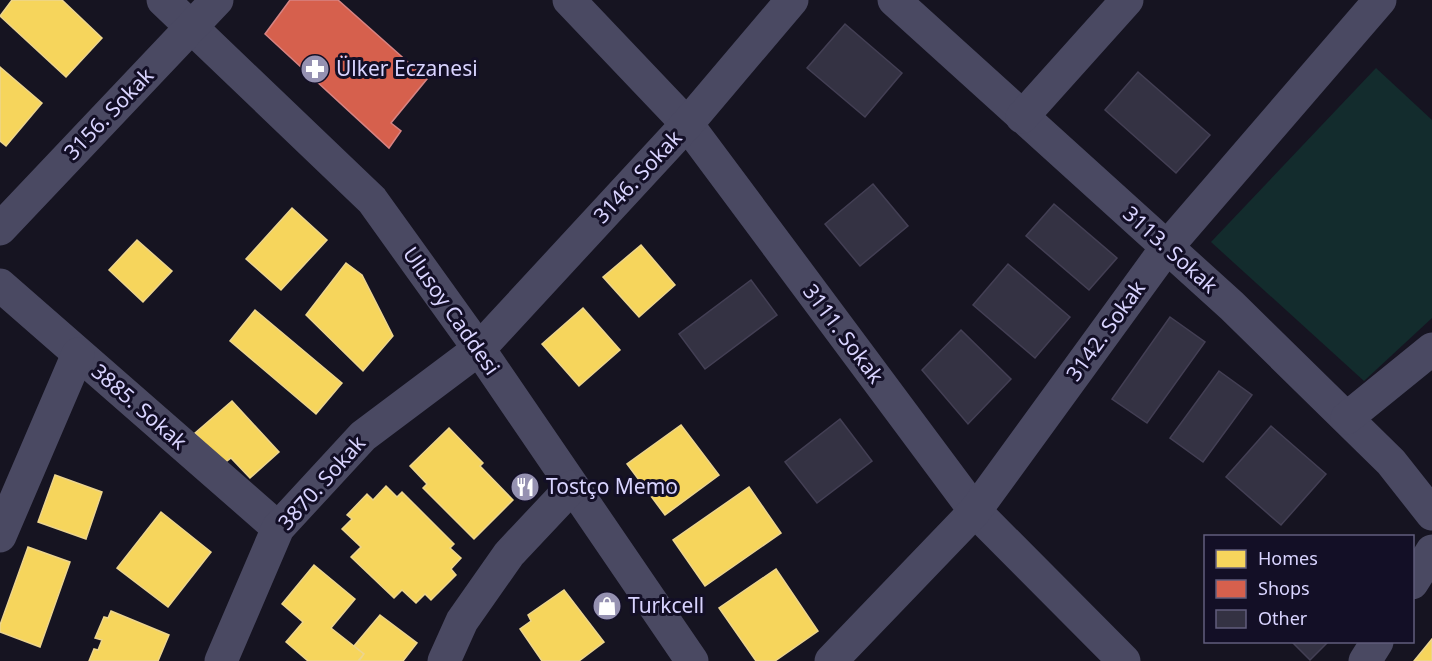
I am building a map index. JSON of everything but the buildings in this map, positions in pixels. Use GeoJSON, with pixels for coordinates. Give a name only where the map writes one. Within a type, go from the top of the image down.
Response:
{"type":"FeatureCollection","features":[{"type":"Feature","properties":{"kind":"street","name":"Ulusoy Caddesi"},"geometry":{"type":"LineString","coordinates":[[163,0],[372,200],[479,349],[692,661]]}},
{"type":"Feature","properties":{"kind":"street","name":"3156. Sokak"},"geometry":{"type":"LineString","coordinates":[[0,229],[217,0]]}},
{"type":"Feature","properties":{"kind":"street","name":"3111. Sokak"},"geometry":{"type":"LineString","coordinates":[[569,0],[687,124],[975,511],[1124,661]]}},
{"type":"Feature","properties":{"kind":"street","name":"3146. Sokak"},"geometry":{"type":"LineString","coordinates":[[479,349],[687,124],[792,0]]}},
{"type":"Feature","properties":{"kind":"street","name":"3113. Sokak"},"geometry":{"type":"LineString","coordinates":[[894,0],[1232,306],[1391,462],[1432,514]]}},
{"type":"Feature","properties":{"kind":"street"},"geometry":{"type":"LineString","coordinates":[[1022,117],[1127,0]]}},
{"type":"Feature","properties":{"kind":"street","name":"3142. Sokak"},"geometry":{"type":"LineString","coordinates":[[831,661],[975,511],[1167,247],[1380,0]]}},
{"type":"Feature","properties":{"kind":"street","name":"3885. Sokak"},"geometry":{"type":"LineString","coordinates":[[0,285],[278,528]]}},
{"type":"Feature","properties":{"kind":"street","name":"3870. Sokak"},"geometry":{"type":"LineString","coordinates":[[221,661],[278,528],[363,436],[479,349]]}},
{"type":"Feature","properties":{"kind":"street"},"geometry":{"type":"LineString","coordinates":[[1347,418],[1432,349]]}},
{"type":"Feature","properties":{"kind":"street"},"geometry":{"type":"LineString","coordinates":[[0,536],[78,354]]}},
{"type":"Feature","properties":{"kind":"street"},"geometry":{"type":"LineString","coordinates":[[444,661],[462,621],[508,554],[572,487]]}},
{"type":"Feature","properties":{"kind":"street"},"geometry":{"type":"LineString","coordinates":[[1414,581],[1432,551]]}},
{"type":"Feature","properties":{"kind":"street"},"geometry":{"type":"LineString","coordinates":[[1365,661],[1376,643]]}},
{"type":"Feature","properties":{"kind":"green space"},"geometry":{"type":"Polygon","coordinates":[[[1376,68],[1432,120],[1432,318],[1364,381],[1211,242],[1376,68]]]}},
{"type":"Feature","properties":{"kind":"place","name":"Ülker Eczanesi"},"geometry":{"type":"Point","coordinates":[315,69]}},
{"type":"Feature","properties":{"kind":"place","name":"Tostço Memo"},"geometry":{"type":"Point","coordinates":[525,487]}},
{"type":"Feature","properties":{"kind":"place","name":"Turkcell"},"geometry":{"type":"Point","coordinates":[607,606]}}]}
